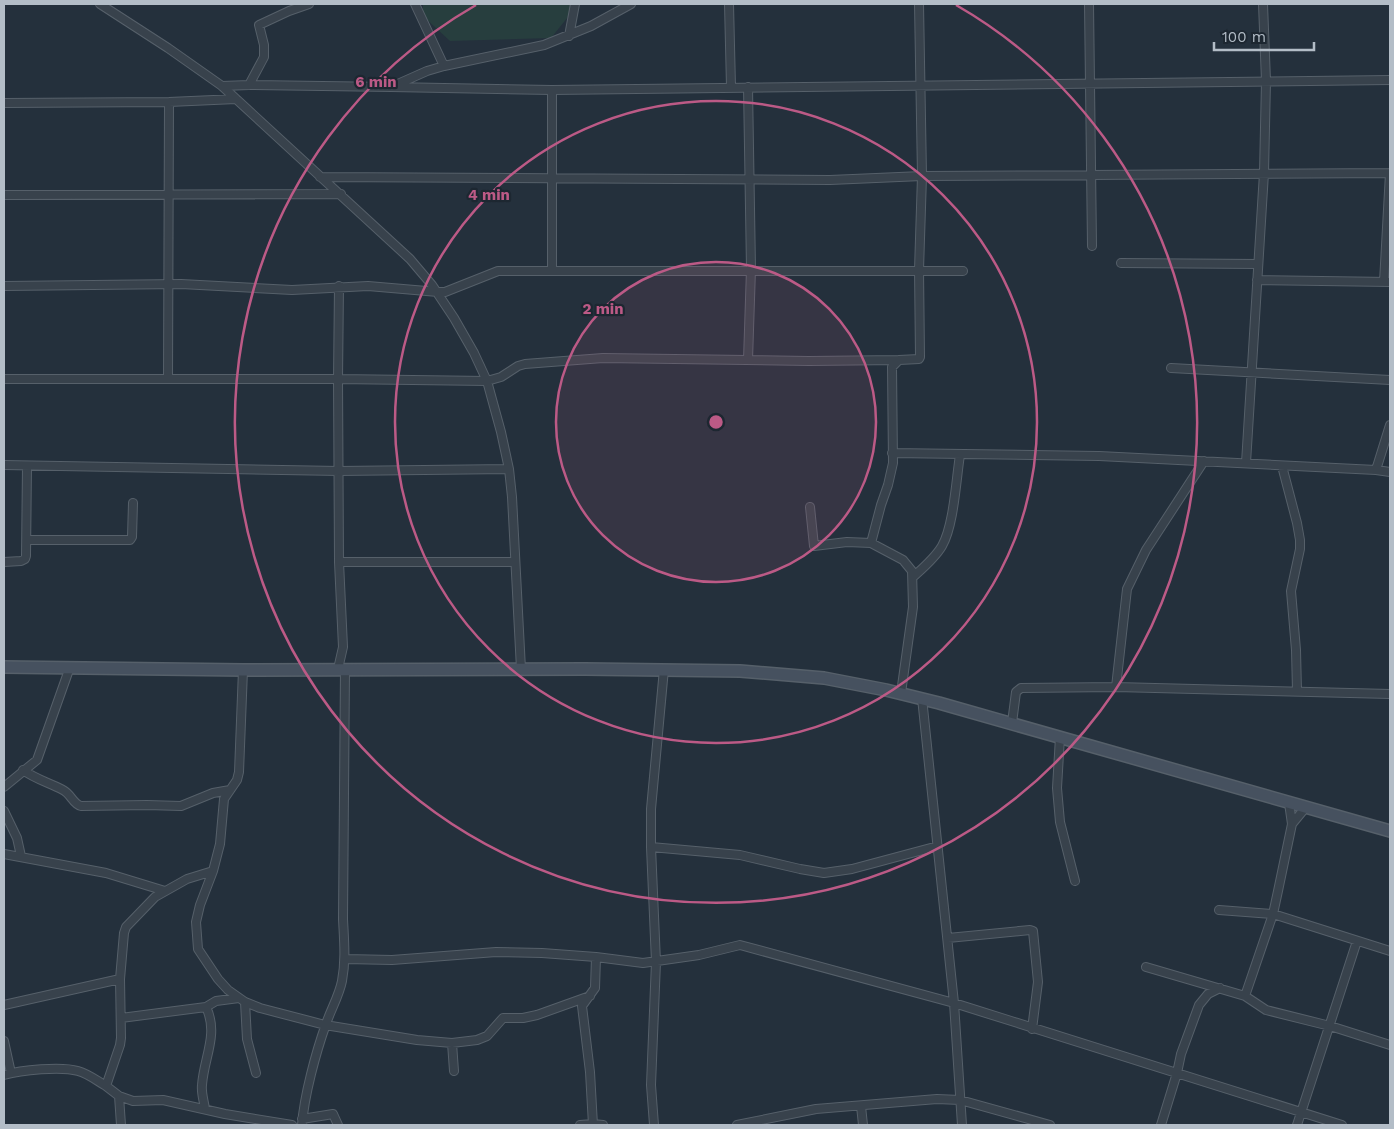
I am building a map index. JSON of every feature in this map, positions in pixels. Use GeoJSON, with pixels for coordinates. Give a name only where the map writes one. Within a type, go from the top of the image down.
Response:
{"type":"FeatureCollection","features":[{"type":"Feature","properties":{"kind":"main road"},"geometry":{"type":"LineString","coordinates":[[4,667],[243,670],[664,669],[740,671],[824,678],[922,698],[1390,831]]}},
{"type":"Feature","properties":{"kind":"street"},"geometry":{"type":"LineString","coordinates":[[100,4],[222,86],[410,259],[438,292],[474,353],[487,381],[502,432],[509,469],[522,669]]}},
{"type":"Feature","properties":{"kind":"street"},"geometry":{"type":"LineString","coordinates":[[249,85],[264,57],[264,45],[259,25],[309,4]]}},
{"type":"Feature","properties":{"kind":"street"},"geometry":{"type":"LineString","coordinates":[[415,4],[444,66]]}},
{"type":"Feature","properties":{"kind":"street"},"geometry":{"type":"LineString","coordinates":[[570,36],[575,4]]}},
{"type":"Feature","properties":{"kind":"street"},"geometry":{"type":"LineString","coordinates":[[391,87],[427,71],[444,66],[544,45],[570,36],[631,4]]}},
{"type":"Feature","properties":{"kind":"street"},"geometry":{"type":"LineString","coordinates":[[730,4],[731,87]]}},
{"type":"Feature","properties":{"kind":"street"},"geometry":{"type":"LineString","coordinates":[[4,379],[487,381],[501,377],[518,366],[525,364],[603,358],[748,360],[918,359],[920,357],[919,270],[922,176],[919,4]]}},
{"type":"Feature","properties":{"kind":"street"},"geometry":{"type":"LineString","coordinates":[[1089,4],[1092,246]]}},
{"type":"Feature","properties":{"kind":"street"},"geometry":{"type":"LineString","coordinates":[[1246,463],[1264,173],[1266,81],[1263,4]]}},
{"type":"Feature","properties":{"kind":"street"},"geometry":{"type":"LineString","coordinates":[[222,86],[552,90],[1390,80]]}},
{"type":"Feature","properties":{"kind":"street"},"geometry":{"type":"LineString","coordinates":[[748,87],[751,269],[748,360]]}},
{"type":"Feature","properties":{"kind":"street"},"geometry":{"type":"LineString","coordinates":[[552,90],[552,270]]}},
{"type":"Feature","properties":{"kind":"street"},"geometry":{"type":"LineString","coordinates":[[4,104],[169,102],[236,99]]}},
{"type":"Feature","properties":{"kind":"street"},"geometry":{"type":"LineString","coordinates":[[168,379],[169,102]]}},
{"type":"Feature","properties":{"kind":"street"},"geometry":{"type":"LineString","coordinates":[[320,177],[830,180],[922,176],[1390,173],[1387,282],[1257,280]]}},
{"type":"Feature","properties":{"kind":"street"},"geometry":{"type":"LineString","coordinates":[[4,195],[340,194]]}},
{"type":"Feature","properties":{"kind":"street"},"geometry":{"type":"LineString","coordinates":[[1121,263],[1258,264]]}},
{"type":"Feature","properties":{"kind":"street"},"geometry":{"type":"LineString","coordinates":[[4,286],[168,284],[292,290],[368,286],[445,292],[498,270],[751,269],[963,271]]}},
{"type":"Feature","properties":{"kind":"street"},"geometry":{"type":"LineString","coordinates":[[338,1125],[333,1114],[302,1122],[325,1025],[340,989],[346,959],[343,928],[343,647],[339,562],[338,379],[340,286]]}},
{"type":"Feature","properties":{"kind":"street"},"geometry":{"type":"LineString","coordinates":[[884,360],[892,367]]}},
{"type":"Feature","properties":{"kind":"street"},"geometry":{"type":"LineString","coordinates":[[871,543],[880,505],[891,473],[892,367],[899,360]]}},
{"type":"Feature","properties":{"kind":"street"},"geometry":{"type":"LineString","coordinates":[[1171,368],[1390,380]]}},
{"type":"Feature","properties":{"kind":"street"},"geometry":{"type":"LineString","coordinates":[[1376,470],[1390,425]]}},
{"type":"Feature","properties":{"kind":"street"},"geometry":{"type":"LineString","coordinates":[[892,453],[1099,456],[1390,472]]}},
{"type":"Feature","properties":{"kind":"street"},"geometry":{"type":"LineString","coordinates":[[913,577],[942,547],[948,533],[960,455]]}},
{"type":"Feature","properties":{"kind":"street"},"geometry":{"type":"LineString","coordinates":[[1116,688],[1128,589],[1146,550],[1204,461]]}},
{"type":"Feature","properties":{"kind":"street"},"geometry":{"type":"LineString","coordinates":[[4,465],[339,471],[509,469]]}},
{"type":"Feature","properties":{"kind":"street"},"geometry":{"type":"LineString","coordinates":[[4,562],[22,561],[25,559],[27,540],[27,466]]}},
{"type":"Feature","properties":{"kind":"street"},"geometry":{"type":"LineString","coordinates":[[1282,466],[1300,540],[1300,549],[1291,591],[1297,691]]}},
{"type":"Feature","properties":{"kind":"street"},"geometry":{"type":"LineString","coordinates":[[27,540],[130,540],[132,537],[133,503]]}},
{"type":"Feature","properties":{"kind":"street"},"geometry":{"type":"LineString","coordinates":[[810,508],[814,546],[840,543],[871,543],[903,560],[912,571],[913,607],[901,693]]}},
{"type":"Feature","properties":{"kind":"street"},"geometry":{"type":"LineString","coordinates":[[339,562],[515,562]]}},
{"type":"Feature","properties":{"kind":"street"},"geometry":{"type":"LineString","coordinates":[[4,787],[37,760],[70,668]]}},
{"type":"Feature","properties":{"kind":"street"},"geometry":{"type":"LineString","coordinates":[[654,1125],[651,1085],[656,962],[651,846],[654,769],[664,669]]}},
{"type":"Feature","properties":{"kind":"street"},"geometry":{"type":"LineString","coordinates":[[243,670],[240,772],[224,799],[220,844],[196,922],[198,949],[218,979],[242,1000],[260,1008],[325,1025],[417,1040],[452,1043],[477,1040],[487,1036],[503,1018],[523,1018],[537,1015],[590,996]]}},
{"type":"Feature","properties":{"kind":"street"},"geometry":{"type":"LineString","coordinates":[[1012,724],[1016,692],[1021,688],[1116,688],[1390,694]]}},
{"type":"Feature","properties":{"kind":"street"},"geometry":{"type":"LineString","coordinates":[[922,698],[948,938],[962,1125]]}},
{"type":"Feature","properties":{"kind":"street"},"geometry":{"type":"LineString","coordinates":[[1060,737],[1057,788],[1060,822],[1075,881]]}},
{"type":"Feature","properties":{"kind":"street"},"geometry":{"type":"LineString","coordinates":[[23,770],[65,791],[75,803],[81,806],[181,806],[213,793],[230,790]]}},
{"type":"Feature","properties":{"kind":"street"},"geometry":{"type":"LineString","coordinates":[[1245,996],[1273,914],[1292,824],[1289,803]]}},
{"type":"Feature","properties":{"kind":"street"},"geometry":{"type":"LineString","coordinates":[[1292,824],[1306,807]]}},
{"type":"Feature","properties":{"kind":"street"},"geometry":{"type":"LineString","coordinates":[[4,811],[17,838],[21,856]]}},
{"type":"Feature","properties":{"kind":"street"},"geometry":{"type":"LineString","coordinates":[[651,846],[740,855],[800,870],[824,873],[852,870],[938,846]]}},
{"type":"Feature","properties":{"kind":"street"},"geometry":{"type":"LineString","coordinates":[[4,854],[106,873],[165,890]]}},
{"type":"Feature","properties":{"kind":"street"},"geometry":{"type":"LineString","coordinates":[[106,1086],[120,1045],[120,979],[124,930],[155,896],[187,879],[213,871]]}},
{"type":"Feature","properties":{"kind":"street"},"geometry":{"type":"LineString","coordinates":[[1218,910],[1273,914],[1390,951]]}},
{"type":"Feature","properties":{"kind":"street"},"geometry":{"type":"LineString","coordinates":[[948,938],[1033,931],[1038,982],[1032,1029]]}},
{"type":"Feature","properties":{"kind":"street"},"geometry":{"type":"LineString","coordinates":[[1297,1125],[1357,941]]}},
{"type":"Feature","properties":{"kind":"street"},"geometry":{"type":"LineString","coordinates":[[346,959],[392,960],[496,952],[596,957],[643,963],[699,956],[740,945],[954,1003],[1342,1125]]}},
{"type":"Feature","properties":{"kind":"street"},"geometry":{"type":"LineString","coordinates":[[593,1125],[590,1072],[582,1006],[595,988],[596,957]]}},
{"type":"Feature","properties":{"kind":"street"},"geometry":{"type":"LineString","coordinates":[[1146,966],[1245,996],[1266,1010],[1330,1026],[1390,1045]]}},
{"type":"Feature","properties":{"kind":"street"},"geometry":{"type":"LineString","coordinates":[[4,1006],[120,979]]}},
{"type":"Feature","properties":{"kind":"street"},"geometry":{"type":"LineString","coordinates":[[1161,1125],[1181,1054],[1199,1005],[1208,994],[1220,988]]}},
{"type":"Feature","properties":{"kind":"street"},"geometry":{"type":"LineString","coordinates":[[121,1018],[206,1007],[216,1002],[242,1000]]}},
{"type":"Feature","properties":{"kind":"street"},"geometry":{"type":"LineString","coordinates":[[242,1000],[247,1039],[256,1073]]}},
{"type":"Feature","properties":{"kind":"street"},"geometry":{"type":"LineString","coordinates":[[205,1109],[202,1085],[212,1037],[212,1022],[206,1007]]}},
{"type":"Feature","properties":{"kind":"street"},"geometry":{"type":"LineString","coordinates":[[4,1041],[8,1074],[41,1070],[78,1071],[92,1077],[119,1096],[133,1101],[163,1100],[225,1114],[292,1125]]}},
{"type":"Feature","properties":{"kind":"street"},"geometry":{"type":"LineString","coordinates":[[452,1043],[454,1071]]}},
{"type":"Feature","properties":{"kind":"street"},"geometry":{"type":"LineString","coordinates":[[119,1096],[121,1125]]}},
{"type":"Feature","properties":{"kind":"street"},"geometry":{"type":"LineString","coordinates":[[737,1125],[816,1109],[937,1099],[960,1100],[1050,1125]]}},
{"type":"Feature","properties":{"kind":"street"},"geometry":{"type":"LineString","coordinates":[[861,1106],[863,1125]]}},
{"type":"Feature","properties":{"kind":"street"},"geometry":{"type":"LineString","coordinates":[[748,1122],[758,1125]]}},
{"type":"Feature","properties":{"kind":"street"},"geometry":{"type":"LineString","coordinates":[[580,1125],[603,1125]]}},
{"type":"Feature","properties":{"kind":"green space"},"geometry":{"type":"Polygon","coordinates":[[[423,4],[572,4],[572,12],[551,38],[450,41],[423,16],[423,4]]]}}]}
